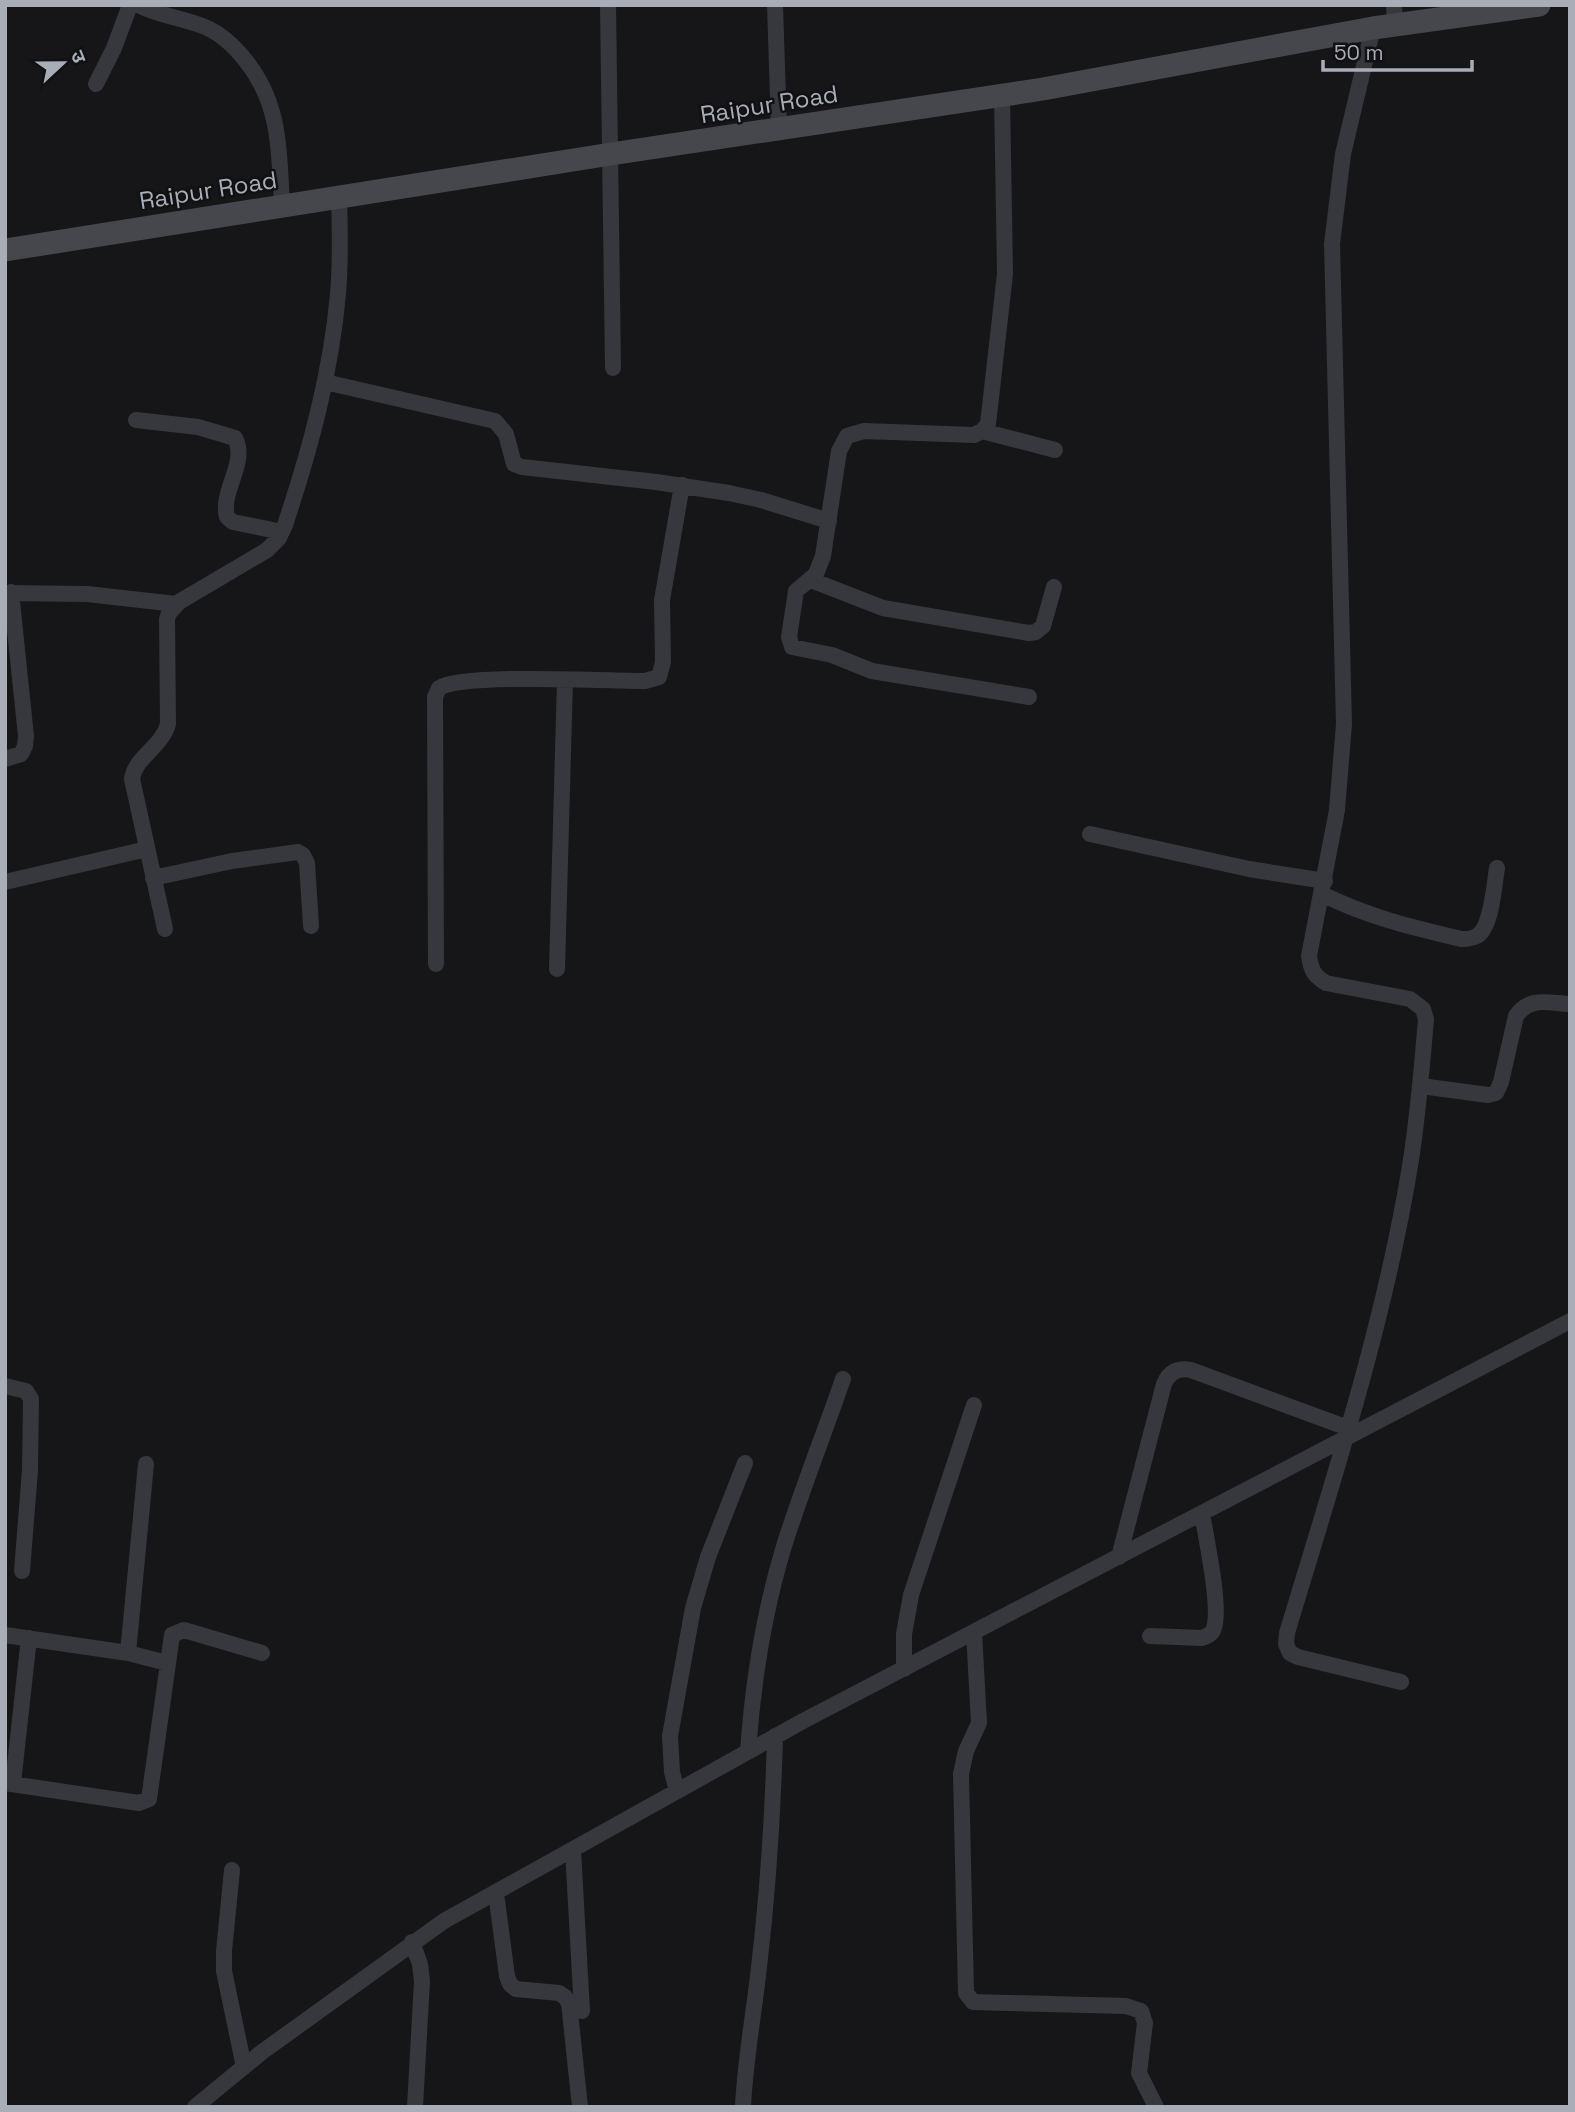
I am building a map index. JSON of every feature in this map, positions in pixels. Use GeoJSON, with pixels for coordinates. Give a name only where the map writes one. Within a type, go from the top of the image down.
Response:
{"type":"FeatureCollection","features":[{"type":"Feature","properties":{"kind":"main road","name":"Raipur Road"},"geometry":{"type":"LineString","coordinates":[[5,250],[1002,95],[1387,19],[1539,5]]}},
{"type":"Feature","properties":{"kind":"street"},"geometry":{"type":"LineString","coordinates":[[96,84],[114,48],[130,5]]}},
{"type":"Feature","properties":{"kind":"street"},"geometry":{"type":"LineString","coordinates":[[138,5],[206,27],[224,38],[251,68],[263,86],[274,114],[282,205]]}},
{"type":"Feature","properties":{"kind":"street"},"geometry":{"type":"LineString","coordinates":[[608,5],[613,368]]}},
{"type":"Feature","properties":{"kind":"street"},"geometry":{"type":"LineString","coordinates":[[775,5],[779,129]]}},
{"type":"Feature","properties":{"kind":"street"},"geometry":{"type":"LineString","coordinates":[[1387,19],[1343,154],[1332,244],[1345,724],[1337,810],[1309,956],[1316,977],[1326,983],[1410,999],[1423,1009],[1426,1019],[1421,1086],[1392,1258],[1347,1433],[1286,1644],[1290,1653],[1298,1657],[1401,1682]]}},
{"type":"Feature","properties":{"kind":"street"},"geometry":{"type":"LineString","coordinates":[[1002,95],[1005,274],[988,424],[974,435],[864,431],[847,436],[839,451],[823,556],[816,574],[801,585],[793,599],[789,637],[792,647],[832,656],[872,671],[1028,697]]}},
{"type":"Feature","properties":{"kind":"street"},"geometry":{"type":"LineString","coordinates":[[165,929],[132,786],[132,774],[165,734],[166,627],[169,613],[176,604],[267,550],[282,532],[292,505],[325,382],[338,295],[339,196]]}},
{"type":"Feature","properties":{"kind":"street"},"geometry":{"type":"LineString","coordinates":[[325,382],[495,421],[506,434],[514,464],[522,467],[682,485],[761,500],[829,521]]}},
{"type":"Feature","properties":{"kind":"street"},"geometry":{"type":"LineString","coordinates":[[136,421],[173,423],[229,434],[235,438],[239,453],[226,502],[227,517],[233,522],[282,532]]}},
{"type":"Feature","properties":{"kind":"street"},"geometry":{"type":"LineString","coordinates":[[982,431],[1055,450]]}},
{"type":"Feature","properties":{"kind":"street"},"geometry":{"type":"LineString","coordinates":[[436,964],[435,696],[439,688],[456,683],[645,681],[659,677],[663,662],[662,600],[682,485]]}},
{"type":"Feature","properties":{"kind":"street"},"geometry":{"type":"LineString","coordinates":[[811,580],[884,608],[1029,633],[1036,632],[1043,626],[1054,587]]}},
{"type":"Feature","properties":{"kind":"street"},"geometry":{"type":"LineString","coordinates":[[5,759],[21,754],[26,736],[8,593],[87,594],[176,604]]}},
{"type":"Feature","properties":{"kind":"street"},"geometry":{"type":"LineString","coordinates":[[558,969],[565,680]]}},
{"type":"Feature","properties":{"kind":"street"},"geometry":{"type":"LineString","coordinates":[[1090,834],[1324,888],[1360,913],[1461,939],[1479,936],[1485,929],[1497,868]]}},
{"type":"Feature","properties":{"kind":"street"},"geometry":{"type":"LineString","coordinates":[[5,882],[147,849]]}},
{"type":"Feature","properties":{"kind":"street"},"geometry":{"type":"LineString","coordinates":[[153,878],[232,861],[298,852],[307,863],[311,926]]}},
{"type":"Feature","properties":{"kind":"street"},"geometry":{"type":"LineString","coordinates":[[1421,1086],[1488,1095],[1496,1093],[1502,1082],[1516,1016],[1522,1007],[1538,1002],[1570,1004]]}},
{"type":"Feature","properties":{"kind":"street"},"geometry":{"type":"LineString","coordinates":[[195,2107],[244,2067],[444,1920],[775,1736],[1119,1557],[1347,1433],[1570,1321]]}},
{"type":"Feature","properties":{"kind":"street"},"geometry":{"type":"LineString","coordinates":[[1119,1557],[1164,1384],[1167,1376],[1174,1371],[1183,1368],[1191,1370],[1347,1433]]}},
{"type":"Feature","properties":{"kind":"street"},"geometry":{"type":"LineString","coordinates":[[748,1751],[761,1639],[784,1546],[843,1379]]}},
{"type":"Feature","properties":{"kind":"street"},"geometry":{"type":"LineString","coordinates":[[5,1386],[26,1391],[31,1399],[30,1470],[22,1571]]}},
{"type":"Feature","properties":{"kind":"street"},"geometry":{"type":"LineString","coordinates":[[904,1669],[906,1616],[911,1595],[974,1405]]}},
{"type":"Feature","properties":{"kind":"street"},"geometry":{"type":"LineString","coordinates":[[677,1791],[672,1772],[670,1735],[693,1608],[708,1556],[745,1463]]}},
{"type":"Feature","properties":{"kind":"street"},"geometry":{"type":"LineString","coordinates":[[128,1653],[146,1464]]}},
{"type":"Feature","properties":{"kind":"street"},"geometry":{"type":"LineString","coordinates":[[1150,1636],[1202,1638],[1210,1634],[1214,1627],[1214,1587],[1202,1513]]}},
{"type":"Feature","properties":{"kind":"street"},"geometry":{"type":"LineString","coordinates":[[29,1638],[9,1783],[139,1803],[149,1799],[172,1635],[184,1630],[262,1653]]}},
{"type":"Feature","properties":{"kind":"street"},"geometry":{"type":"LineString","coordinates":[[974,1632],[979,1723],[966,1751],[961,1774],[966,1993],[973,2002],[1126,2006],[1141,2011],[1145,2023],[1139,2073],[1156,2107]]}},
{"type":"Feature","properties":{"kind":"street"},"geometry":{"type":"LineString","coordinates":[[5,1635],[128,1653],[167,1663]]}},
{"type":"Feature","properties":{"kind":"street"},"geometry":{"type":"LineString","coordinates":[[743,2107],[748,2039],[759,1970],[774,1813],[775,1736]]}},
{"type":"Feature","properties":{"kind":"street"},"geometry":{"type":"LineString","coordinates":[[573,1850],[582,2011]]}},
{"type":"Feature","properties":{"kind":"street"},"geometry":{"type":"LineString","coordinates":[[232,1871],[224,1971],[244,2067]]}},
{"type":"Feature","properties":{"kind":"street"},"geometry":{"type":"LineString","coordinates":[[496,1893],[510,1984],[516,1989],[559,1993],[569,2003],[580,2107]]}},
{"type":"Feature","properties":{"kind":"street"},"geometry":{"type":"LineString","coordinates":[[412,1942],[421,1964],[422,1981],[415,2107]]}}]}
